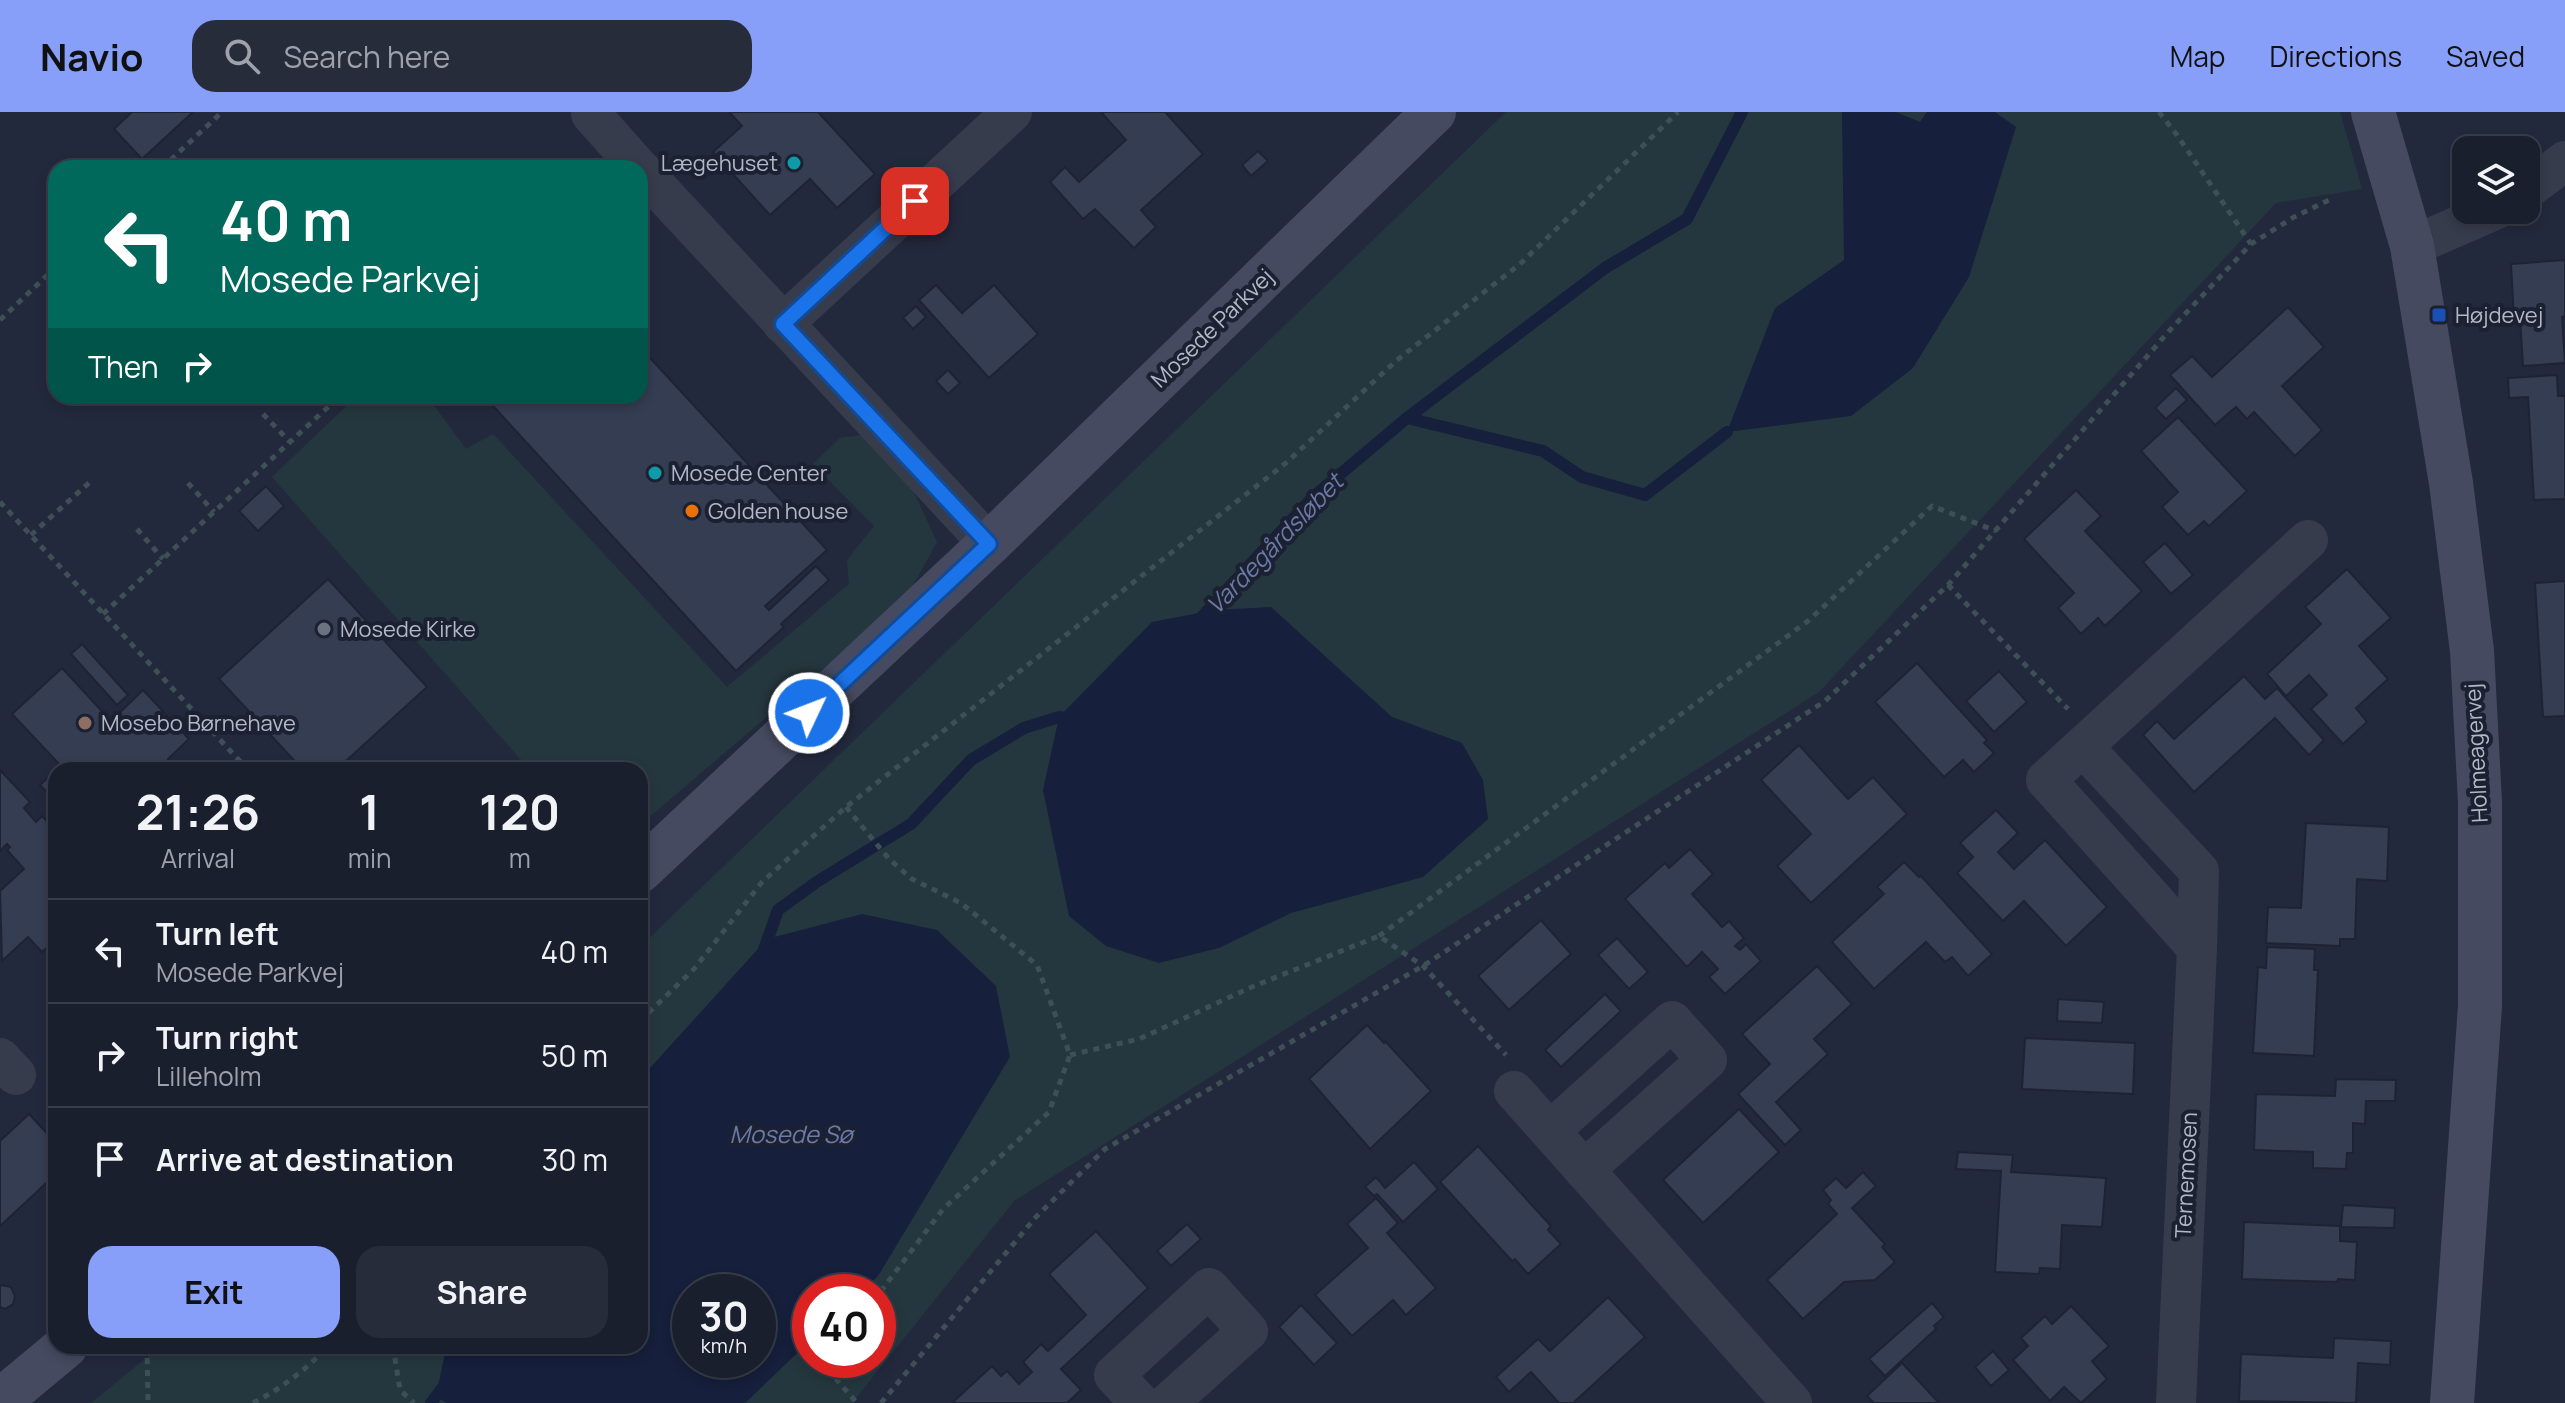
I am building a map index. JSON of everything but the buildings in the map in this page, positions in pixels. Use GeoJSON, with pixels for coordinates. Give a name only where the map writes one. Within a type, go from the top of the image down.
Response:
{"type":"FeatureCollection","features":[{"type":"Feature","properties":{"kind":"street"},"geometry":{"type":"LineString","coordinates":[[783,324],[1012,112]]}},
{"type":"Feature","properties":{"kind":"street","name":"Mosede Parkvej"},"geometry":{"type":"LineString","coordinates":[[648,864],[989,544],[1434,112]]}},
{"type":"Feature","properties":{"kind":"street","name":"Holmeagervej"},"geometry":{"type":"LineString","coordinates":[[2373,112],[2412,246],[2451,483],[2472,651],[2480,802],[2480,1006],[2452,1403]]}},
{"type":"Feature","properties":{"kind":"street"},"geometry":{"type":"LineString","coordinates":[[591,114],[632,160]]}},
{"type":"Feature","properties":{"kind":"street"},"geometry":{"type":"LineString","coordinates":[[2540,180],[2565,161]]}},
{"type":"Feature","properties":{"kind":"street"},"geometry":{"type":"LineString","coordinates":[[648,178],[989,544]]}},
{"type":"Feature","properties":{"kind":"street"},"geometry":{"type":"LineString","coordinates":[[2412,246],[2463,224]]}},
{"type":"Feature","properties":{"kind":"street"},"geometry":{"type":"LineString","coordinates":[[2197,948],[2046,780],[2308,540]]}},
{"type":"Feature","properties":{"kind":"street","name":"Ternemosen"},"geometry":{"type":"LineString","coordinates":[[2083,747],[2199,871],[2176,1403]]}},
{"type":"Feature","properties":{"kind":"street"},"geometry":{"type":"LineString","coordinates":[[1550,1131],[1672,1021],[1707,1060],[1584,1170]]}},
{"type":"Feature","properties":{"kind":"street"},"geometry":{"type":"LineString","coordinates":[[1514,1091],[1792,1403]]}},
{"type":"Feature","properties":{"kind":"street"},"geometry":{"type":"LineString","coordinates":[[1140,1403],[1114,1375],[1209,1288],[1248,1331],[1168,1403]]}},
{"type":"Feature","properties":{"kind":"street"},"geometry":{"type":"LineString","coordinates":[[0,1401],[56,1354]]}},
{"type":"Feature","properties":{"kind":"path"},"geometry":{"type":"LineString","coordinates":[[171,160],[222,112]]}},
{"type":"Feature","properties":{"kind":"path"},"geometry":{"type":"LineString","coordinates":[[648,1013],[694,969],[762,882],[846,807],[1286,463],[1397,360],[1520,264],[1678,112]]}},
{"type":"Feature","properties":{"kind":"path"},"geometry":{"type":"LineString","coordinates":[[2159,112],[2251,244]]}},
{"type":"Feature","properties":{"kind":"path"},"geometry":{"type":"LineString","coordinates":[[881,1403],[1035,1218],[1105,1149],[1423,966],[1825,701],[1948,585],[2170,330],[2251,244],[2329,200]]}},
{"type":"Feature","properties":{"kind":"path"},"geometry":{"type":"LineString","coordinates":[[0,320],[48,275]]}},
{"type":"Feature","properties":{"kind":"path"},"geometry":{"type":"LineString","coordinates":[[103,614],[331,404]]}},
{"type":"Feature","properties":{"kind":"path"},"geometry":{"type":"LineString","coordinates":[[263,414],[290,442]]}},
{"type":"Feature","properties":{"kind":"path"},"geometry":{"type":"LineString","coordinates":[[31,535],[92,480]]}},
{"type":"Feature","properties":{"kind":"path"},"geometry":{"type":"LineString","coordinates":[[188,483],[214,512]]}},
{"type":"Feature","properties":{"kind":"path"},"geometry":{"type":"LineString","coordinates":[[0,502],[241,762]]}},
{"type":"Feature","properties":{"kind":"path"},"geometry":{"type":"LineString","coordinates":[[1070,1055],[1139,1039],[1254,986],[1379,936],[1808,621],[1932,506],[1996,531]]}},
{"type":"Feature","properties":{"kind":"path"},"geometry":{"type":"LineString","coordinates":[[137,529],[163,559]]}},
{"type":"Feature","properties":{"kind":"path"},"geometry":{"type":"LineString","coordinates":[[1948,585],[2071,713],[2083,747]]}},
{"type":"Feature","properties":{"kind":"path"},"geometry":{"type":"LineString","coordinates":[[846,807],[889,859],[912,879],[961,903],[1037,965],[1070,1055],[1049,1112],[943,1209],[894,1274]]}},
{"type":"Feature","properties":{"kind":"path"},"geometry":{"type":"LineString","coordinates":[[1379,936],[1423,966],[1518,1068],[1514,1091]]}},
{"type":"Feature","properties":{"kind":"path"},"geometry":{"type":"LineString","coordinates":[[147,1354],[148,1403]]}},
{"type":"Feature","properties":{"kind":"path"},"geometry":{"type":"LineString","coordinates":[[253,1403],[280,1389],[321,1354]]}},
{"type":"Feature","properties":{"kind":"path"},"geometry":{"type":"LineString","coordinates":[[394,1354],[400,1390],[414,1403]]}},
{"type":"Feature","properties":{"kind":"path"},"geometry":{"type":"LineString","coordinates":[[835,1378],[857,1403]]}},
{"type":"Feature","properties":{"kind":"shaded area"},"geometry":{"type":"Polygon","coordinates":[[[1506,112],[2340,112],[2362,189],[2276,203],[1819,692],[1014,1201],[896,1348],[896,1274],[792,1274],[792,1378],[872,1378],[852,1403],[91,1403],[151,1354],[648,1354],[648,939],[1506,112]]]}},
{"type":"Feature","properties":{"kind":"shaded area"},"geometry":{"type":"Polygon","coordinates":[[[349,404],[433,404],[466,449],[493,434],[727,687],[849,584],[847,560],[874,526],[813,464],[840,438],[862,435],[909,482],[937,542],[906,598],[648,818],[648,762],[523,762],[272,477],[349,404]]]}},
{"type":"Feature","properties":{"kind":"water"},"geometry":{"type":"Polygon","coordinates":[[[1842,112],[1896,112],[1920,122],[1927,112],[1995,112],[2016,127],[1969,277],[1913,368],[1851,416],[1727,432],[1775,308],[1844,260],[1842,112]]]}},
{"type":"Feature","properties":{"kind":"water"},"geometry":{"type":"Polygon","coordinates":[[[1271,607],[1392,717],[1462,743],[1483,780],[1488,819],[1423,877],[1291,913],[1219,948],[1159,963],[1106,946],[1069,916],[1043,790],[1059,717],[1152,622],[1214,610],[1271,607]]]}},
{"type":"Feature","properties":{"kind":"water","name":"Mosede Sø"},"geometry":{"type":"Polygon","coordinates":[[[862,914],[937,930],[996,986],[1010,1057],[879,1274],[792,1274],[792,1358],[776,1373],[776,1274],[672,1274],[672,1378],[771,1378],[745,1403],[446,1403],[436,1396],[445,1354],[648,1354],[648,1070],[767,939],[862,914]]]}},
{"type":"Feature","properties":{"kind":"waterway"},"geometry":{"type":"LineString","coordinates":[[1197,622],[1313,497],[1407,418],[1605,268],[1687,219],[1742,112]]}},
{"type":"Feature","properties":{"kind":"waterway"},"geometry":{"type":"LineString","coordinates":[[1407,418],[1543,451],[1582,477],[1645,495],[1727,432]]}},
{"type":"Feature","properties":{"kind":"waterway","name":"Vardegårdsløbet"},"geometry":{"type":"LineString","coordinates":[[762,955],[778,910],[818,881],[911,824],[971,760],[1024,728],[1059,717],[1076,720]]}},
{"type":"Feature","properties":{"kind":"waterway","name":"Vardegårdsløbet"},"geometry":{"type":"LineString","coordinates":[[431,1403],[446,1383]]}},
{"type":"Feature","properties":{"kind":"place","name":"Lægehuset"},"geometry":{"type":"Point","coordinates":[794,163]}},
{"type":"Feature","properties":{"kind":"place","name":"Højdevej"},"geometry":{"type":"Point","coordinates":[2439,315]}},
{"type":"Feature","properties":{"kind":"place","name":"Mosede Center"},"geometry":{"type":"Point","coordinates":[655,473]}},
{"type":"Feature","properties":{"kind":"place","name":"Golden house"},"geometry":{"type":"Point","coordinates":[692,511]}},
{"type":"Feature","properties":{"kind":"place","name":"Mosede Kirke"},"geometry":{"type":"Point","coordinates":[324,629]}},
{"type":"Feature","properties":{"kind":"place","name":"Mosebo Børnehave"},"geometry":{"type":"Point","coordinates":[85,723]}},
{"type":"Feature","properties":{"kind":"route"},"geometry":{"type":"LineString","coordinates":[[809,713],[989,544],[783,324],[915,201]]}}]}
